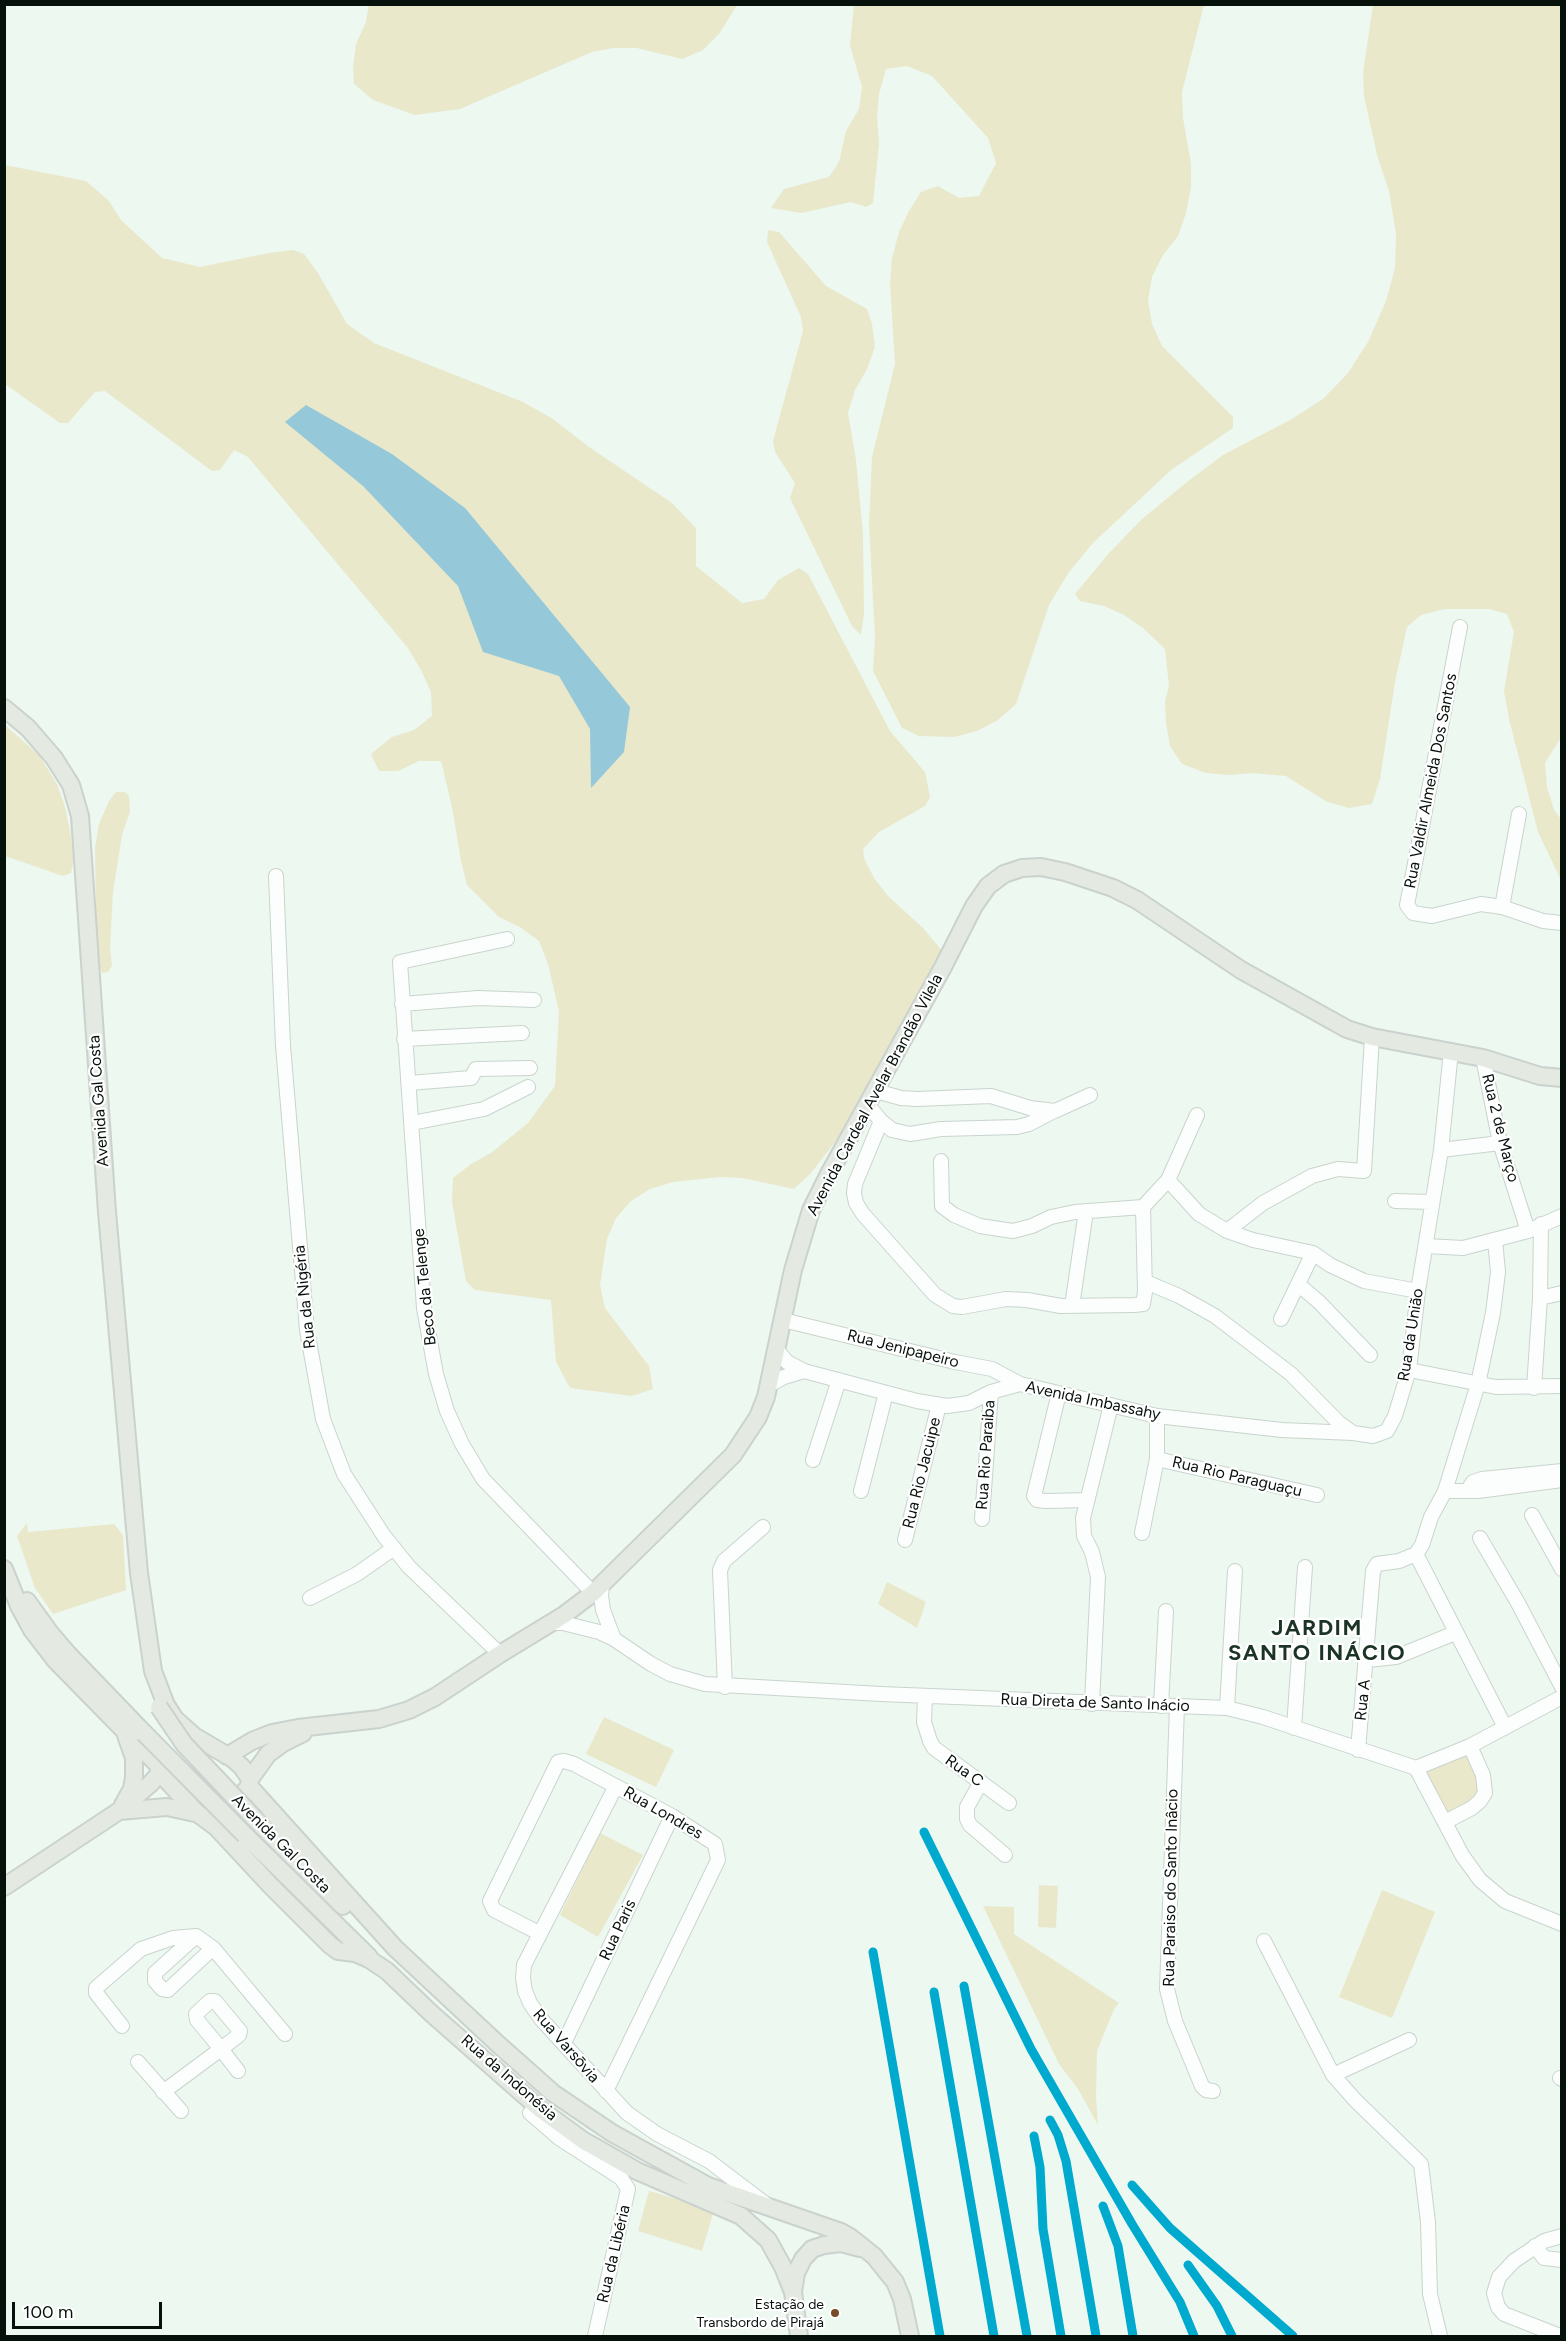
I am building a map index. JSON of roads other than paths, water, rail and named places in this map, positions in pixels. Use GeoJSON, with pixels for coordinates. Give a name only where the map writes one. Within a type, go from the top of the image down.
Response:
{"type":"FeatureCollection","features":[{"type":"Feature","properties":{"kind":"main road","name":"Avenida Gal Costa"},"geometry":{"type":"LineString","coordinates":[[4,708],[28,728],[54,758],[70,785],[80,816],[96,1064],[134,1521],[143,1615],[153,1671],[166,1705],[175,1719],[205,1743],[242,1767],[249,1783],[394,1948]]}},
{"type":"Feature","properties":{"kind":"main road","name":"Avenida Cardeal Avelar Brandão Vilela"},"geometry":{"type":"LineString","coordinates":[[227,1756],[246,1744],[272,1733],[379,1719],[408,1710],[435,1697],[550,1623],[598,1589],[733,1455],[758,1417],[769,1385],[800,1241],[812,1210],[830,1172],[981,894],[997,879],[1022,868],[1041,867],[1065,872],[1113,888],[1137,900],[1241,970],[1328,1020],[1372,1037],[1451,1051],[1483,1058],[1540,1076],[1562,1078]]}},
{"type":"Feature","properties":{"kind":"main road","name":"Avenida Gal Costa"},"geometry":{"type":"LineString","coordinates":[[134,1521],[131,1550],[143,1660],[159,1707],[197,1758],[256,1820],[364,1925],[394,1948]]}},
{"type":"Feature","properties":{"kind":"main road"},"geometry":{"type":"LineString","coordinates":[[4,1567],[50,1633],[245,1835],[374,1961]]}},
{"type":"Feature","properties":{"kind":"main road","name":"Rua da Indonésia"},"geometry":{"type":"LineString","coordinates":[[4,1567],[19,1606],[32,1630],[55,1660],[125,1731],[198,1814],[216,1827],[330,1945],[338,1950],[355,1953],[374,1961],[387,1971],[540,2109],[584,2141],[637,2171],[741,2216],[771,2245],[793,2292],[799,2337]]}},
{"type":"Feature","properties":{"kind":"main road","name":"Avenida Cardeal Avelar Brandão Vilela"},"geometry":{"type":"LineString","coordinates":[[249,1783],[274,1749],[315,1727]]}},
{"type":"Feature","properties":{"kind":"main road"},"geometry":{"type":"LineString","coordinates":[[119,1811],[128,1798],[134,1777],[134,1758],[125,1731]]}},
{"type":"Feature","properties":{"kind":"main road"},"geometry":{"type":"LineString","coordinates":[[4,1887],[119,1811],[150,1784],[171,1750],[190,1741],[205,1743]]}},
{"type":"Feature","properties":{"kind":"main road","name":"Rua da Indonésia"},"geometry":{"type":"LineString","coordinates":[[119,1811],[167,1807],[198,1814],[215,1813],[230,1808],[236,1803],[249,1783]]}},
{"type":"Feature","properties":{"kind":"main road","name":"Rua da Indonésia"},"geometry":{"type":"LineString","coordinates":[[394,1948],[499,2046],[553,2093],[592,2122],[648,2155],[708,2186],[841,2232],[869,2251],[884,2266],[895,2282],[902,2299],[910,2337]]}},
{"type":"Feature","properties":{"kind":"main road"},"geometry":{"type":"LineString","coordinates":[[793,2292],[796,2273],[802,2259],[812,2249],[841,2243],[869,2251]]}},
{"type":"Feature","properties":{"kind":"street","name":"Rua Valdir Almeida Dos Santos"},"geometry":{"type":"LineString","coordinates":[[1460,627],[1407,905],[1413,914],[1432,916],[1481,904],[1502,907],[1543,921],[1562,923]]}},
{"type":"Feature","properties":{"kind":"street"},"geometry":{"type":"LineString","coordinates":[[1502,907],[1519,814]]}},
{"type":"Feature","properties":{"kind":"street","name":"Rua da Nigéria"},"geometry":{"type":"LineString","coordinates":[[276,876],[284,1058],[307,1330],[322,1419],[344,1474],[394,1548],[409,1567],[500,1654]]}},
{"type":"Feature","properties":{"kind":"street","name":"Beco da Telenge"},"geometry":{"type":"LineString","coordinates":[[507,939],[400,962],[424,1308],[436,1374],[447,1411],[462,1444],[483,1479],[598,1589]]}},
{"type":"Feature","properties":{"kind":"street"},"geometry":{"type":"LineString","coordinates":[[402,1004],[478,998],[534,1000]]}},
{"type":"Feature","properties":{"kind":"street"},"geometry":{"type":"LineString","coordinates":[[404,1039],[522,1033]]}},
{"type":"Feature","properties":{"kind":"street"},"geometry":{"type":"LineString","coordinates":[[1227,1231],[1263,1203],[1326,1171],[1338,1169],[1365,1171],[1372,1037]]}},
{"type":"Feature","properties":{"kind":"street","name":"Rua da União"},"geometry":{"type":"LineString","coordinates":[[1353,1433],[1373,1436],[1387,1431],[1395,1416],[1409,1370],[1418,1291],[1441,1150],[1451,1051]]}},
{"type":"Feature","properties":{"kind":"street","name":"Rua 2 de Março"},"geometry":{"type":"LineString","coordinates":[[1483,1058],[1500,1143],[1528,1231]]}},
{"type":"Feature","properties":{"kind":"street"},"geometry":{"type":"LineString","coordinates":[[409,1083],[471,1078],[476,1069],[530,1068]]}},
{"type":"Feature","properties":{"kind":"street"},"geometry":{"type":"LineString","coordinates":[[412,1123],[484,1108],[528,1087]]}},
{"type":"Feature","properties":{"kind":"street"},"geometry":{"type":"LineString","coordinates":[[1054,1111],[1030,1108],[991,1096],[872,1098],[881,1121],[892,1130],[910,1134],[954,1128],[998,1129],[1029,1124],[1090,1095]]}},
{"type":"Feature","properties":{"kind":"street"},"geometry":{"type":"LineString","coordinates":[[940,1161],[942,1206],[954,1215],[980,1226],[1018,1230],[1051,1217],[1086,1210],[1143,1207],[1168,1180],[1197,1115]]}},
{"type":"Feature","properties":{"kind":"street"},"geometry":{"type":"LineString","coordinates":[[881,1121],[855,1184],[856,1203],[863,1215],[926,1286],[945,1302],[962,1307],[1006,1299],[1072,1306],[1143,1304],[1146,1282],[1143,1207]]}},
{"type":"Feature","properties":{"kind":"street"},"geometry":{"type":"LineString","coordinates":[[1441,1150],[1500,1143]]}},
{"type":"Feature","properties":{"kind":"street"},"geometry":{"type":"LineString","coordinates":[[1168,1180],[1198,1214],[1227,1231],[1253,1240],[1313,1253],[1330,1265],[1365,1281],[1418,1291]]}},
{"type":"Feature","properties":{"kind":"street"},"geometry":{"type":"LineString","coordinates":[[1395,1202],[1432,1202]]}},
{"type":"Feature","properties":{"kind":"street"},"geometry":{"type":"LineString","coordinates":[[1072,1306],[1086,1210]]}},
{"type":"Feature","properties":{"kind":"street"},"geometry":{"type":"LineString","coordinates":[[1426,1246],[1463,1248],[1528,1231],[1562,1216]]}},
{"type":"Feature","properties":{"kind":"street"},"geometry":{"type":"LineString","coordinates":[[1534,1388],[1540,1298],[1541,1224]]}},
{"type":"Feature","properties":{"kind":"street"},"geometry":{"type":"LineString","coordinates":[[1495,1239],[1498,1272],[1493,1313],[1478,1384],[1445,1491],[1431,1517],[1422,1545],[1416,1554],[1505,1727]]}},
{"type":"Feature","properties":{"kind":"street"},"geometry":{"type":"LineString","coordinates":[[1281,1319],[1313,1253]]}},
{"type":"Feature","properties":{"kind":"street"},"geometry":{"type":"LineString","coordinates":[[1146,1282],[1179,1296],[1223,1322],[1291,1374],[1339,1423],[1353,1433]]}},
{"type":"Feature","properties":{"kind":"street"},"geometry":{"type":"LineString","coordinates":[[1299,1285],[1319,1302],[1370,1355]]}},
{"type":"Feature","properties":{"kind":"street"},"geometry":{"type":"LineString","coordinates":[[1540,1298],[1562,1293]]}},
{"type":"Feature","properties":{"kind":"street","name":"Rua Jenipapeiro"},"geometry":{"type":"LineString","coordinates":[[783,1320],[992,1369],[1020,1384]]}},
{"type":"Feature","properties":{"kind":"street","name":"Avenida Imbassahy"},"geometry":{"type":"LineString","coordinates":[[777,1350],[787,1362],[804,1371],[939,1405],[958,1406],[991,1392],[1020,1384],[1157,1416],[1282,1430],[1353,1433]]}},
{"type":"Feature","properties":{"kind":"street"},"geometry":{"type":"LineString","coordinates":[[1409,1370],[1478,1384],[1534,1388],[1562,1386]]}},
{"type":"Feature","properties":{"kind":"street"},"geometry":{"type":"LineString","coordinates":[[769,1385],[784,1377],[804,1371]]}},
{"type":"Feature","properties":{"kind":"street"},"geometry":{"type":"LineString","coordinates":[[813,1460],[839,1380]]}},
{"type":"Feature","properties":{"kind":"street","name":"Rua Rio Paraiba"},"geometry":{"type":"LineString","coordinates":[[982,1519],[991,1392]]}},
{"type":"Feature","properties":{"kind":"street"},"geometry":{"type":"LineString","coordinates":[[861,1491],[886,1393]]}},
{"type":"Feature","properties":{"kind":"street"},"geometry":{"type":"LineString","coordinates":[[1059,1393],[1034,1496],[1039,1500],[1088,1500]]}},
{"type":"Feature","properties":{"kind":"street","name":"Rua Rio Jacuipe"},"geometry":{"type":"LineString","coordinates":[[905,1540],[939,1405]]}},
{"type":"Feature","properties":{"kind":"street"},"geometry":{"type":"LineString","coordinates":[[1092,1704],[1098,1587],[1096,1562],[1082,1527],[1111,1405]]}},
{"type":"Feature","properties":{"kind":"street"},"geometry":{"type":"LineString","coordinates":[[1142,1533],[1157,1459],[1157,1416]]}},
{"type":"Feature","properties":{"kind":"street","name":"Rua Rio Paraguaçu"},"geometry":{"type":"LineString","coordinates":[[1157,1459],[1317,1495]]}},
{"type":"Feature","properties":{"kind":"street"},"geometry":{"type":"LineString","coordinates":[[1468,1490],[1473,1482],[1482,1479],[1562,1471]]}},
{"type":"Feature","properties":{"kind":"street"},"geometry":{"type":"LineString","coordinates":[[1445,1491],[1490,1490],[1562,1480]]}},
{"type":"Feature","properties":{"kind":"street"},"geometry":{"type":"LineString","coordinates":[[1532,1515],[1562,1569]]}},
{"type":"Feature","properties":{"kind":"street"},"geometry":{"type":"LineString","coordinates":[[724,1687],[720,1570],[724,1561],[764,1527]]}},
{"type":"Feature","properties":{"kind":"street"},"geometry":{"type":"LineString","coordinates":[[1480,1538],[1518,1603],[1562,1688]]}},
{"type":"Feature","properties":{"kind":"street"},"geometry":{"type":"LineString","coordinates":[[310,1598],[357,1574],[394,1548]]}},
{"type":"Feature","properties":{"kind":"street","name":"Rua A"},"geometry":{"type":"LineString","coordinates":[[1358,1749],[1373,1578],[1377,1564],[1399,1561],[1416,1554]]}},
{"type":"Feature","properties":{"kind":"street"},"geometry":{"type":"LineString","coordinates":[[1294,1728],[1305,1567]]}},
{"type":"Feature","properties":{"kind":"street"},"geometry":{"type":"LineString","coordinates":[[1227,1708],[1235,1571]]}},
{"type":"Feature","properties":{"kind":"street"},"geometry":{"type":"LineString","coordinates":[[598,1589],[614,1638]]}},
{"type":"Feature","properties":{"kind":"street"},"geometry":{"type":"LineString","coordinates":[[1161,1706],[1166,1611]]}},
{"type":"Feature","properties":{"kind":"street","name":"Rua Direta de Santo Inácio"},"geometry":{"type":"LineString","coordinates":[[550,1623],[584,1628],[614,1638],[651,1664],[670,1674],[687,1680],[724,1687],[1227,1708],[1263,1717],[1416,1768]]}},
{"type":"Feature","properties":{"kind":"street"},"geometry":{"type":"LineString","coordinates":[[1367,1660],[1396,1657],[1455,1633]]}},
{"type":"Feature","properties":{"kind":"street","name":"Rua C"},"geometry":{"type":"LineString","coordinates":[[925,1696],[924,1722],[934,1748],[1010,1803]]}},
{"type":"Feature","properties":{"kind":"street"},"geometry":{"type":"LineString","coordinates":[[1562,1697],[1470,1746],[1416,1768],[1470,1867],[1491,1890],[1505,1901],[1562,1924]]}},
{"type":"Feature","properties":{"kind":"street","name":"Rua Paraiso do Santo Inâcio"},"geometry":{"type":"LineString","coordinates":[[1176,1706],[1167,1989],[1175,2021],[1202,2086],[1206,2090],[1214,2091]]}},
{"type":"Feature","properties":{"kind":"street"},"geometry":{"type":"LineString","coordinates":[[1445,1822],[1472,1808],[1485,1793],[1484,1775],[1470,1746]]}},
{"type":"Feature","properties":{"kind":"street","name":"Rua Londres"},"geometry":{"type":"LineString","coordinates":[[539,1933],[494,1910],[490,1901],[554,1766],[558,1762],[564,1761],[616,1786],[672,1816],[715,1844],[718,1860],[606,2091]]}},
{"type":"Feature","properties":{"kind":"street"},"geometry":{"type":"LineString","coordinates":[[981,1782],[967,1807],[967,1819],[970,1825],[1005,1855]]}},
{"type":"Feature","properties":{"kind":"street","name":"Rua Varsōvia"},"geometry":{"type":"LineString","coordinates":[[616,1786],[524,1965],[525,1991],[541,2019],[606,2091],[640,2123],[709,2161],[769,2207]]}},
{"type":"Feature","properties":{"kind":"street","name":"Rua Paris"},"geometry":{"type":"LineString","coordinates":[[564,2043],[672,1816]]}},
{"type":"Feature","properties":{"kind":"street"},"geometry":{"type":"LineString","coordinates":[[196,1936],[155,1972],[155,1981],[162,1989],[168,1990],[213,1948]]}},
{"type":"Feature","properties":{"kind":"street"},"geometry":{"type":"LineString","coordinates":[[122,2026],[96,1993],[96,1988],[141,1949],[173,1938],[196,1936],[213,1948],[285,2034]]}},
{"type":"Feature","properties":{"kind":"street"},"geometry":{"type":"LineString","coordinates":[[1264,1941],[1333,2075],[1355,2100],[1421,2164],[1428,2222],[1430,2294],[1440,2337]]}},
{"type":"Feature","properties":{"kind":"street"},"geometry":{"type":"LineString","coordinates":[[1333,2075],[1409,2040]]}},
{"type":"Feature","properties":{"kind":"street"},"geometry":{"type":"LineString","coordinates":[[163,2092],[221,2049],[238,2071]]}},
{"type":"Feature","properties":{"kind":"street"},"geometry":{"type":"LineString","coordinates":[[138,2062],[181,2111]]}},
{"type":"Feature","properties":{"kind":"street","name":"Rua da Libéria"},"geometry":{"type":"LineString","coordinates":[[530,2113],[559,2138],[621,2178],[628,2189],[595,2337]]}},
{"type":"Feature","properties":{"kind":"street"},"geometry":{"type":"LineString","coordinates":[[1560,2337],[1504,2314],[1494,2293],[1499,2277],[1514,2261],[1544,2241],[1562,2236]]}},
{"type":"Feature","properties":{"kind":"street"},"geometry":{"type":"LineString","coordinates":[[1535,2246],[1544,2258],[1562,2260]]}},
{"type":"Feature","properties":{"kind":"water"},"geometry":{"type":"Polygon","coordinates":[[[306,405],[392,454],[465,508],[630,707],[624,752],[591,788],[590,729],[559,676],[483,652],[458,586],[363,486],[285,422],[306,405]]]}},
{"type":"Feature","properties":{"kind":"place","name":"Estação de Transbordo de Pirajá"},"geometry":{"type":"Point","coordinates":[835,2313]}},
{"type":"Feature","properties":{"kind":"district","name":"JARDIM SANTO INÁCIO"},"geometry":{"type":"Point","coordinates":[1317,1642]}}]}
